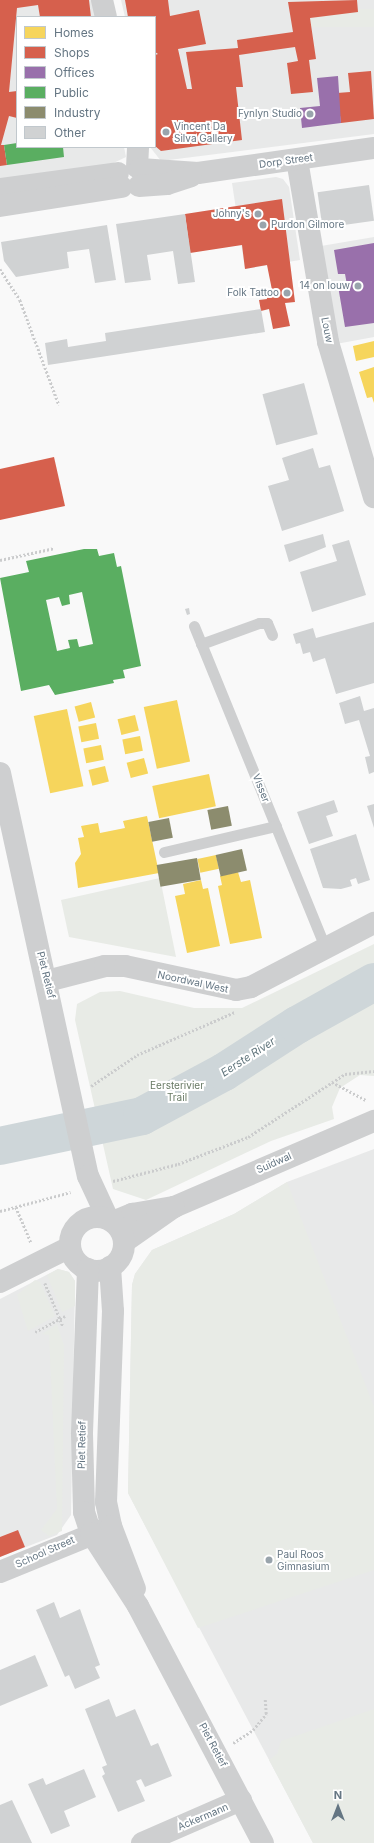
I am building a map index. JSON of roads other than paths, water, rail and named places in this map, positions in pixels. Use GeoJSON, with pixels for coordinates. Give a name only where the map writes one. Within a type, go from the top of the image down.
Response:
{"type":"FeatureCollection","features":[{"type":"Feature","properties":{"kind":"street"},"geometry":{"type":"LineString","coordinates":[[102,0],[106,16]]}},
{"type":"Feature","properties":{"kind":"street","name":"Dorp Street"},"geometry":{"type":"LineString","coordinates":[[0,189],[132,171],[198,173],[374,148]]}},
{"type":"Feature","properties":{"kind":"street","name":"Louw"},"geometry":{"type":"LineString","coordinates":[[298,160],[328,342],[374,497]]}},
{"type":"Feature","properties":{"kind":"street","name":"Dorp Street"},"geometry":{"type":"LineString","coordinates":[[0,206],[132,171]]}},
{"type":"Feature","properties":{"kind":"street","name":"Piet Retief"},"geometry":{"type":"LineString","coordinates":[[0,774],[47,981],[79,1096],[90,1184],[82,1221]]}},
{"type":"Feature","properties":{"kind":"street","name":"Noordwal West"},"geometry":{"type":"LineString","coordinates":[[47,981],[105,966],[125,966],[236,990],[251,987],[326,950],[374,923]]}},
{"type":"Feature","properties":{"kind":"street","name":"Suidwal"},"geometry":{"type":"LineString","coordinates":[[124,1242],[174,1206],[374,1113]]}},
{"type":"Feature","properties":{"kind":"street","name":"Piet Retief"},"geometry":{"type":"LineString","coordinates":[[90,1184],[110,1221]]}},
{"type":"Feature","properties":{"kind":"street","name":"Suidwal"},"geometry":{"type":"LineString","coordinates":[[110,1221],[132,1214],[174,1206]]}},
{"type":"Feature","properties":{"kind":"street"},"geometry":{"type":"LineString","coordinates":[[95,1218],[110,1221],[124,1242],[120,1256],[110,1267],[88,1269],[73,1256],[70,1247],[75,1228],[82,1221],[95,1218]]}},
{"type":"Feature","properties":{"kind":"street"},"geometry":{"type":"LineString","coordinates":[[0,1282],[70,1247]]}},
{"type":"Feature","properties":{"kind":"street","name":"Piet Retief"},"geometry":{"type":"LineString","coordinates":[[101,1530],[106,1502],[113,1311],[110,1267]]}},
{"type":"Feature","properties":{"kind":"street","name":"Piet Retief"},"geometry":{"type":"LineString","coordinates":[[88,1269],[81,1484],[83,1505],[101,1530],[132,1579],[138,1606],[217,1751],[263,1843]]}},
{"type":"Feature","properties":{"kind":"street","name":"School Street"},"geometry":{"type":"LineString","coordinates":[[0,1572],[44,1552],[101,1530]]}},
{"type":"Feature","properties":{"kind":"street","name":"Ackermann"},"geometry":{"type":"LineString","coordinates":[[142,1843],[241,1800]]}},
{"type":"Feature","properties":{"kind":"lane"},"geometry":{"type":"LineString","coordinates":[[201,644],[259,623],[267,623],[272,635]]}},
{"type":"Feature","properties":{"kind":"lane","name":"Visser"},"geometry":{"type":"LineString","coordinates":[[194,626],[326,950]]}},
{"type":"Feature","properties":{"kind":"lane"},"geometry":{"type":"LineString","coordinates":[[164,852],[276,826]]}},
{"type":"Feature","properties":{"kind":"waterway","name":"Eerste River"},"geometry":{"type":"LineString","coordinates":[[0,1146],[142,1116],[224,1072],[297,1025],[374,982]]}},
{"type":"Feature","properties":{"kind":"place","name":"Fynlyn Studio"},"geometry":{"type":"Point","coordinates":[310,114]}},
{"type":"Feature","properties":{"kind":"place","name":"Vincent Da Silva Gallery"},"geometry":{"type":"Point","coordinates":[166,132]}},
{"type":"Feature","properties":{"kind":"place","name":"Johny's"},"geometry":{"type":"Point","coordinates":[258,214]}},
{"type":"Feature","properties":{"kind":"place","name":"Purdon Gilmore"},"geometry":{"type":"Point","coordinates":[263,225]}},
{"type":"Feature","properties":{"kind":"place","name":"14 on louw"},"geometry":{"type":"Point","coordinates":[358,286]}},
{"type":"Feature","properties":{"kind":"place","name":"Folk Tattoo"},"geometry":{"type":"Point","coordinates":[287,293]}},
{"type":"Feature","properties":{"kind":"place","name":"Paul Roos Gimnasium"},"geometry":{"type":"Point","coordinates":[269,1560]}},
{"type":"Feature","properties":{"kind":"park label","name":"Eersterivier Trail"},"geometry":{"type":"Point","coordinates":[177,1090]}}]}
